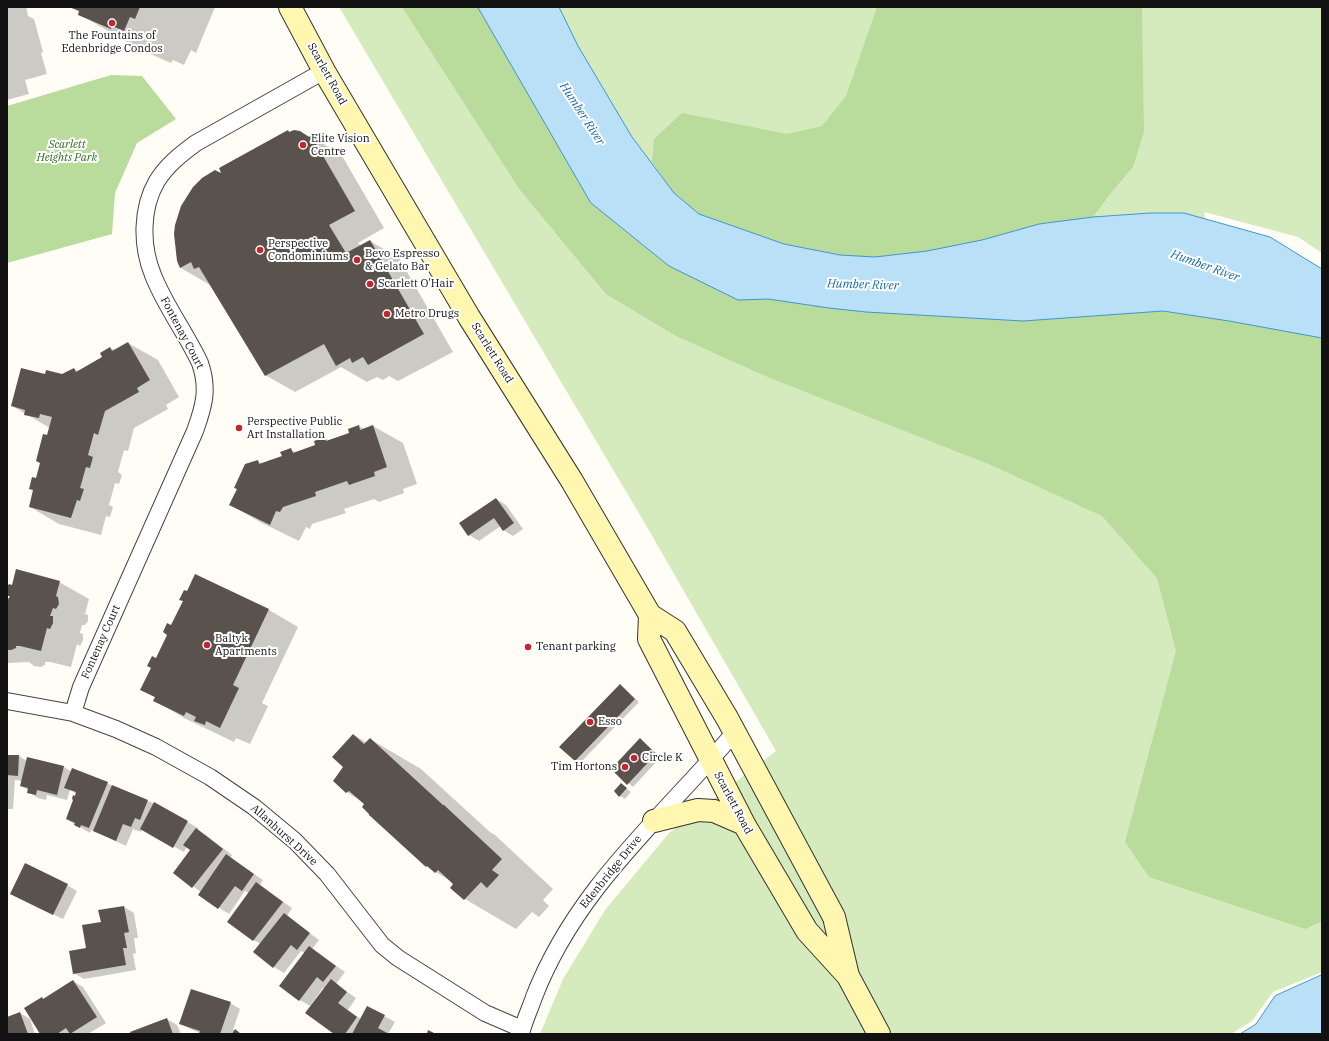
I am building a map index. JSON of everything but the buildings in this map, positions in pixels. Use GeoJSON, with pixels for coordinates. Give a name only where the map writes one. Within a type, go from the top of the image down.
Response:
{"type":"FeatureCollection","features":[{"type":"Feature","properties":{"kind":"main road","name":"Scarlett Road"},"geometry":{"type":"LineString","coordinates":[[290,7],[324,71],[469,317],[572,482],[650,614],[674,632],[723,712],[834,917],[848,976]]}},
{"type":"Feature","properties":{"kind":"main road","name":"Scarlett Road"},"geometry":{"type":"LineString","coordinates":[[650,614],[649,639],[744,824],[807,931],[848,976],[879,1034]]}},
{"type":"Feature","properties":{"kind":"main road"},"geometry":{"type":"LineString","coordinates":[[654,821],[698,810],[714,811],[744,824]]}},
{"type":"Feature","properties":{"kind":"street","name":"Fontenay Court"},"geometry":{"type":"LineString","coordinates":[[73,713],[81,687],[195,431],[205,397],[204,374],[200,363],[162,296],[152,274],[146,254],[144,242],[145,221],[150,198],[156,182],[181,154],[196,143],[324,71]]}},
{"type":"Feature","properties":{"kind":"street","name":"Allanhurst Drive"},"geometry":{"type":"LineString","coordinates":[[7,701],[73,713],[116,729],[156,747],[192,766],[236,794],[275,824],[327,874],[382,945],[398,958],[485,1013],[521,1032]]}},
{"type":"Feature","properties":{"kind":"street","name":"Edenbridge Drive"},"geometry":{"type":"LineString","coordinates":[[521,1032],[541,981],[554,954],[588,899],[614,865],[694,776],[711,761],[734,733]]}},
{"type":"Feature","properties":{"kind":"green space"},"geometry":{"type":"Polygon","coordinates":[[[339,7],[1322,7],[1322,253],[1298,237],[1204,212],[1221,306],[1322,330],[1322,972],[1273,992],[1252,1021],[1231,1034],[540,1034],[563,979],[605,910],[669,833],[776,751],[647,527],[339,7]]]}},
{"type":"Feature","properties":{"kind":"green space"},"geometry":{"type":"Polygon","coordinates":[[[402,7],[478,7],[738,300],[768,299],[866,312],[1023,321],[1163,311],[1322,338],[1322,921],[1305,929],[1149,877],[1125,842],[1176,651],[1157,578],[1102,516],[991,465],[770,378],[676,336],[606,294],[520,190],[402,7]]]}},
{"type":"Feature","properties":{"kind":"green space"},"geometry":{"type":"Polygon","coordinates":[[[877,7],[1142,7],[1144,132],[1133,167],[1093,217],[1039,224],[982,240],[927,251],[875,257],[840,255],[784,244],[699,214],[674,193],[652,162],[654,139],[682,113],[787,134],[822,126],[846,96],[877,7]]]}},
{"type":"Feature","properties":{"kind":"green space","name":"Scarlett Heights Park"},"geometry":{"type":"Polygon","coordinates":[[[111,75],[142,76],[176,119],[137,143],[115,193],[112,234],[7,263],[7,106],[111,75]]]}},
{"type":"Feature","properties":{"kind":"water","name":"Humber River"},"geometry":{"type":"Polygon","coordinates":[[[478,7],[559,7],[578,46],[632,137],[674,193],[699,214],[784,244],[840,255],[875,257],[927,251],[982,240],[1039,224],[1093,217],[1150,213],[1184,213],[1270,237],[1322,269],[1322,338],[1163,311],[1023,321],[866,312],[768,299],[738,300],[669,266],[591,203],[478,7]]]}},
{"type":"Feature","properties":{"kind":"water"},"geometry":{"type":"Polygon","coordinates":[[[1322,975],[1322,1034],[1240,1034],[1256,1024],[1275,996],[1322,975]]]}},
{"type":"Feature","properties":{"kind":"place","name":"The Fountains of Edenbridge Condos"},"geometry":{"type":"Point","coordinates":[112,23]}},
{"type":"Feature","properties":{"kind":"place","name":"Elite Vision Centre"},"geometry":{"type":"Point","coordinates":[303,145]}},
{"type":"Feature","properties":{"kind":"place","name":"Perspective Condominiums"},"geometry":{"type":"Point","coordinates":[260,250]}},
{"type":"Feature","properties":{"kind":"place","name":"Bevo Espresso & Gelato Bar"},"geometry":{"type":"Point","coordinates":[357,260]}},
{"type":"Feature","properties":{"kind":"place","name":"Scarlett O'Hair"},"geometry":{"type":"Point","coordinates":[370,284]}},
{"type":"Feature","properties":{"kind":"place","name":"Metro Drugs"},"geometry":{"type":"Point","coordinates":[387,314]}},
{"type":"Feature","properties":{"kind":"place","name":"Perspective Public Art Installation"},"geometry":{"type":"Point","coordinates":[239,428]}},
{"type":"Feature","properties":{"kind":"place","name":"Baltyk Apartments"},"geometry":{"type":"Point","coordinates":[207,645]}},
{"type":"Feature","properties":{"kind":"place","name":"Tenant parking"},"geometry":{"type":"Point","coordinates":[528,647]}},
{"type":"Feature","properties":{"kind":"place","name":"Esso"},"geometry":{"type":"Point","coordinates":[590,722]}},
{"type":"Feature","properties":{"kind":"place","name":"Circle K"},"geometry":{"type":"Point","coordinates":[634,758]}},
{"type":"Feature","properties":{"kind":"place","name":"Tim Hortons"},"geometry":{"type":"Point","coordinates":[625,767]}}]}
